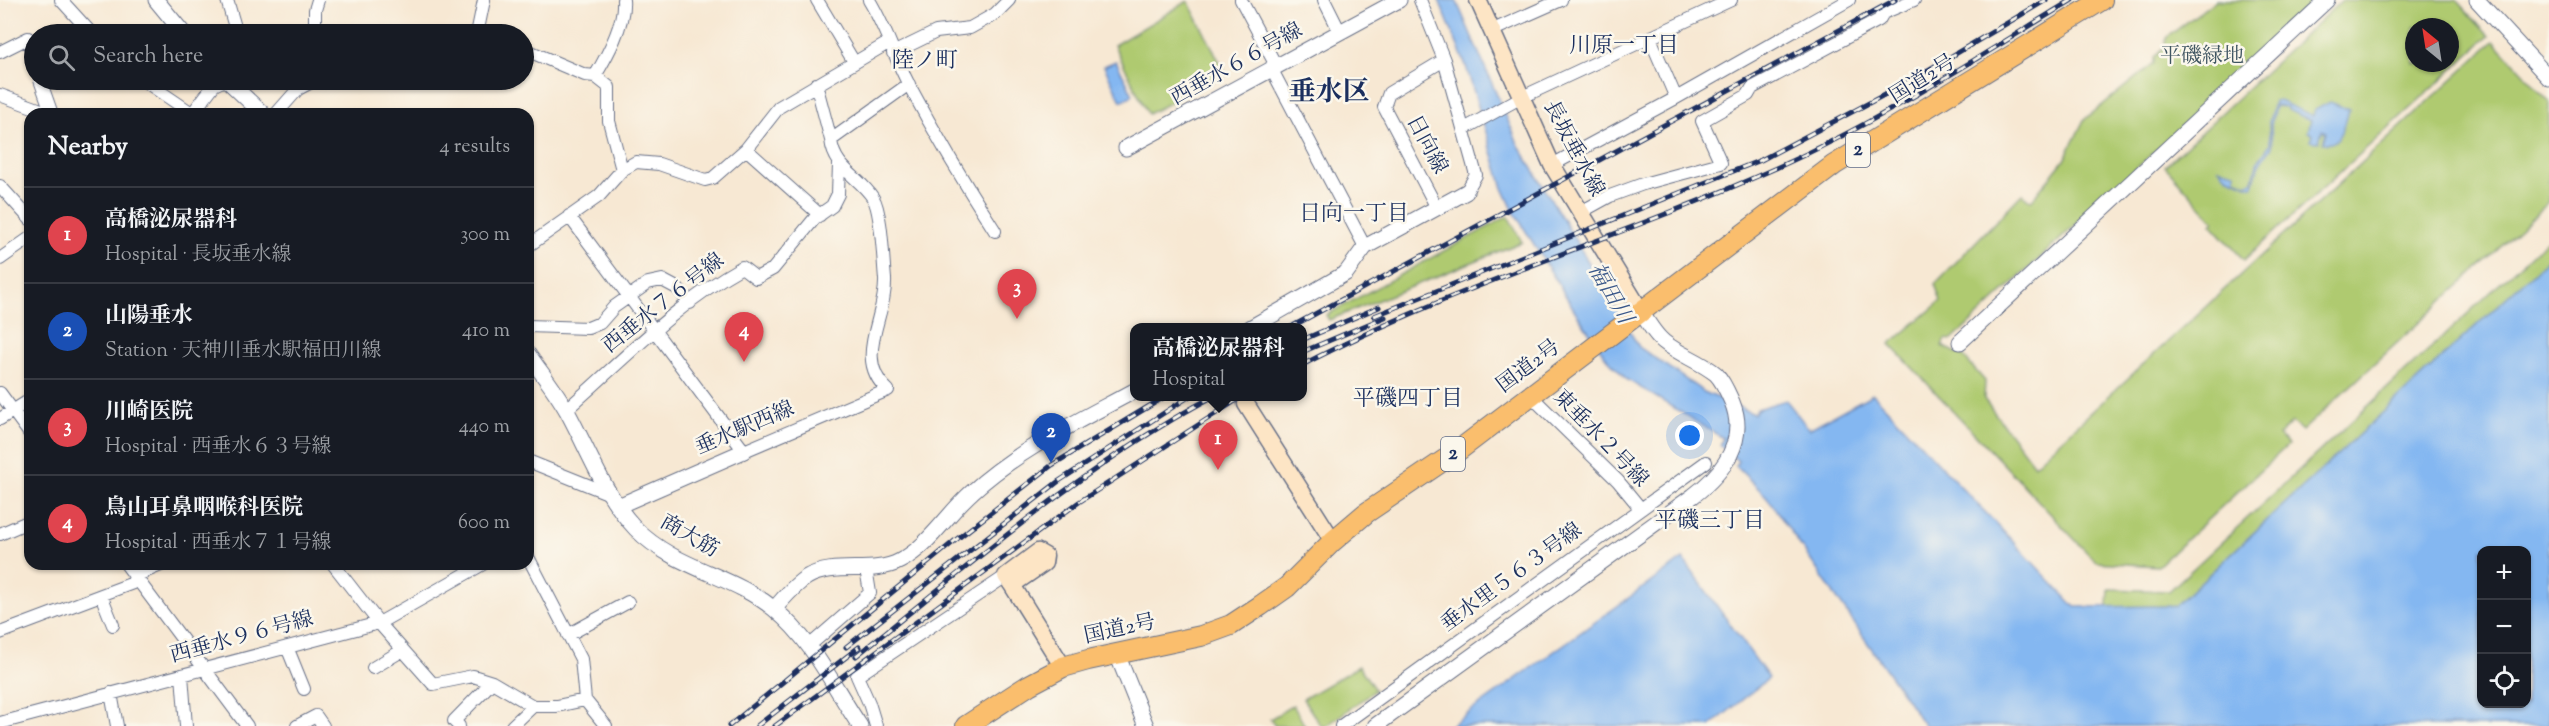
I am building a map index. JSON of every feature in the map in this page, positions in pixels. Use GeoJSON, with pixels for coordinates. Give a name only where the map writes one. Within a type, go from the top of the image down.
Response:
{"type":"FeatureCollection","features":[{"type":"Feature","properties":{"kind":"highway","name":"国道2号"},"geometry":{"type":"LineString","coordinates":[[966,726],[1029,685],[1063,668],[1194,638],[1231,625],[1287,587],[1333,541],[1366,513],[1636,318],[1834,165],[2103,0]]}},
{"type":"Feature","properties":{"kind":"main road","name":"長坂垂水線"},"geometry":{"type":"LineString","coordinates":[[1478,0],[1515,101],[1581,212],[1636,318]]}},
{"type":"Feature","properties":{"kind":"main road"},"geometry":{"type":"LineString","coordinates":[[1246,404],[1333,541]]}},
{"type":"Feature","properties":{"kind":"main road"},"geometry":{"type":"LineString","coordinates":[[1009,581],[1063,668]]}},
{"type":"Feature","properties":{"kind":"street"},"geometry":{"type":"LineString","coordinates":[[60,0],[83,24]]}},
{"type":"Feature","properties":{"kind":"street"},"geometry":{"type":"LineString","coordinates":[[156,0],[176,24]]}},
{"type":"Feature","properties":{"kind":"street"},"geometry":{"type":"LineString","coordinates":[[227,0],[234,24]]}},
{"type":"Feature","properties":{"kind":"street"},"geometry":{"type":"LineString","coordinates":[[315,24],[318,0]]}},
{"type":"Feature","properties":{"kind":"street"},"geometry":{"type":"LineString","coordinates":[[479,24],[484,0]]}},
{"type":"Feature","properties":{"kind":"street"},"geometry":{"type":"LineString","coordinates":[[595,76],[616,32],[624,10],[623,0]]}},
{"type":"Feature","properties":{"kind":"street"},"geometry":{"type":"LineString","coordinates":[[817,0],[854,62]]}},
{"type":"Feature","properties":{"kind":"street"},"geometry":{"type":"LineString","coordinates":[[869,0],[882,20],[890,48],[909,84],[995,231]]}},
{"type":"Feature","properties":{"kind":"street"},"geometry":{"type":"LineString","coordinates":[[534,242],[599,196],[622,170],[636,162],[659,164],[705,180],[713,178],[746,149],[779,107],[816,84],[854,62],[890,48],[936,32],[970,28],[995,14],[1009,0]]}},
{"type":"Feature","properties":{"kind":"street"},"geometry":{"type":"LineString","coordinates":[[1243,0],[1273,60],[1272,70],[1365,247]]}},
{"type":"Feature","properties":{"kind":"street"},"geometry":{"type":"LineString","coordinates":[[1324,0],[1340,32]]}},
{"type":"Feature","properties":{"kind":"street","name":"西垂水６６号線"},"geometry":{"type":"LineString","coordinates":[[1126,148],[1399,0]]}},
{"type":"Feature","properties":{"kind":"street"},"geometry":{"type":"LineString","coordinates":[[1257,323],[1346,273],[1365,247],[1466,192],[1476,175],[1444,60],[1420,0]]}},
{"type":"Feature","properties":{"kind":"street"},"geometry":{"type":"LineString","coordinates":[[1491,31],[1561,0]]}},
{"type":"Feature","properties":{"kind":"street"},"geometry":{"type":"LineString","coordinates":[[1464,129],[1515,101],[1650,38],[1712,4],[1731,0]]}},
{"type":"Feature","properties":{"kind":"street"},"geometry":{"type":"LineString","coordinates":[[1552,165],[1849,0]]}},
{"type":"Feature","properties":{"kind":"street"},"geometry":{"type":"LineString","coordinates":[[1581,212],[1610,196],[1643,184],[1721,163],[1702,121],[1748,95],[1752,88],[1879,20],[1883,13],[1914,0]]}},
{"type":"Feature","properties":{"kind":"street"},"geometry":{"type":"LineString","coordinates":[[1960,342],[2327,0]]}},
{"type":"Feature","properties":{"kind":"street"},"geometry":{"type":"LineString","coordinates":[[2477,0],[2549,78]]}},
{"type":"Feature","properties":{"kind":"street"},"geometry":{"type":"LineString","coordinates":[[1650,38],[1676,98]]}},
{"type":"Feature","properties":{"kind":"street"},"geometry":{"type":"LineString","coordinates":[[0,52],[24,40]]}},
{"type":"Feature","properties":{"kind":"street"},"geometry":{"type":"LineString","coordinates":[[534,53],[585,75],[595,76],[609,87],[609,121],[622,170]]}},
{"type":"Feature","properties":{"kind":"street","name":"日向線"},"geometry":{"type":"LineString","coordinates":[[1437,208],[1384,107],[1389,93],[1444,60]]}},
{"type":"Feature","properties":{"kind":"street"},"geometry":{"type":"LineString","coordinates":[[816,84],[832,151],[839,165]]}},
{"type":"Feature","properties":{"kind":"street"},"geometry":{"type":"LineString","coordinates":[[831,140],[909,84]]}},
{"type":"Feature","properties":{"kind":"street"},"geometry":{"type":"LineString","coordinates":[[44,90],[50,108]]}},
{"type":"Feature","properties":{"kind":"street"},"geometry":{"type":"LineString","coordinates":[[158,90],[184,108]]}},
{"type":"Feature","properties":{"kind":"street"},"geometry":{"type":"LineString","coordinates":[[197,108],[210,90]]}},
{"type":"Feature","properties":{"kind":"street"},"geometry":{"type":"LineString","coordinates":[[237,90],[256,108]]}},
{"type":"Feature","properties":{"kind":"street"},"geometry":{"type":"LineString","coordinates":[[281,108],[297,90]]}},
{"type":"Feature","properties":{"kind":"street"},"geometry":{"type":"LineString","coordinates":[[0,95],[36,108]]}},
{"type":"Feature","properties":{"kind":"street"},"geometry":{"type":"LineString","coordinates":[[746,149],[820,215]]}},
{"type":"Feature","properties":{"kind":"street","name":"西垂水７６号線"},"geometry":{"type":"LineString","coordinates":[[566,410],[690,303],[742,267],[752,278],[766,274],[820,215],[832,206],[838,194],[839,165]]}},
{"type":"Feature","properties":{"kind":"street","name":"垂水駅西線"},"geometry":{"type":"LineString","coordinates":[[614,500],[744,451],[888,390],[878,381],[871,343],[884,296],[879,214],[873,198],[839,165]]}},
{"type":"Feature","properties":{"kind":"street"},"geometry":{"type":"LineString","coordinates":[[2,192],[24,213]]}},
{"type":"Feature","properties":{"kind":"street"},"geometry":{"type":"LineString","coordinates":[[569,216],[744,451]]}},
{"type":"Feature","properties":{"kind":"street"},"geometry":{"type":"LineString","coordinates":[[0,259],[24,242]]}},
{"type":"Feature","properties":{"kind":"street"},"geometry":{"type":"LineString","coordinates":[[534,326],[588,328],[600,323],[614,307],[648,283],[662,280],[677,288],[690,303]]}},
{"type":"Feature","properties":{"kind":"street"},"geometry":{"type":"LineString","coordinates":[[1376,726],[1632,542],[1709,484],[1725,465],[1737,444],[1736,412],[1728,392],[1718,376],[1664,342],[1636,318]]}},
{"type":"Feature","properties":{"kind":"street","name":"商大筋"},"geometry":{"type":"LineString","coordinates":[[534,363],[566,410],[614,500],[655,547],[755,596],[774,609],[819,656],[860,726]]}},
{"type":"Feature","properties":{"kind":"street"},"geometry":{"type":"LineString","coordinates":[[0,393],[24,426]]}},
{"type":"Feature","properties":{"kind":"street"},"geometry":{"type":"LineString","coordinates":[[774,609],[808,577],[824,572],[884,567],[901,561],[915,550],[973,491],[1033,447],[1130,393]]}},
{"type":"Feature","properties":{"kind":"street","name":"東垂水２号線"},"geometry":{"type":"LineString","coordinates":[[1531,396],[1618,482],[1641,509]]}},
{"type":"Feature","properties":{"kind":"street"},"geometry":{"type":"LineString","coordinates":[[0,419],[24,404]]}},
{"type":"Feature","properties":{"kind":"street","name":"垂水里５６３号線"},"geometry":{"type":"LineString","coordinates":[[1341,726],[1706,462]]}},
{"type":"Feature","properties":{"kind":"street"},"geometry":{"type":"LineString","coordinates":[[534,463],[614,500]]}},
{"type":"Feature","properties":{"kind":"street"},"geometry":{"type":"LineString","coordinates":[[0,534],[24,524]]}},
{"type":"Feature","properties":{"kind":"street"},"geometry":{"type":"LineString","coordinates":[[809,646],[870,593],[866,568]]}},
{"type":"Feature","properties":{"kind":"street"},"geometry":{"type":"LineString","coordinates":[[534,569],[581,659],[585,700],[606,726]]}},
{"type":"Feature","properties":{"kind":"street"},"geometry":{"type":"LineString","coordinates":[[130,570],[247,726]]}},
{"type":"Feature","properties":{"kind":"street"},"geometry":{"type":"LineString","coordinates":[[135,576],[149,570]]}},
{"type":"Feature","properties":{"kind":"street"},"geometry":{"type":"LineString","coordinates":[[338,570],[379,623],[433,684],[473,676],[492,682],[533,706],[557,706],[585,700]]}},
{"type":"Feature","properties":{"kind":"street","name":"西垂水９６号線"},"geometry":{"type":"LineString","coordinates":[[0,723],[379,623],[472,570]]}},
{"type":"Feature","properties":{"kind":"street"},"geometry":{"type":"LineString","coordinates":[[0,633],[133,583],[135,576]]}},
{"type":"Feature","properties":{"kind":"street"},"geometry":{"type":"LineString","coordinates":[[876,726],[857,676],[1009,581]]}},
{"type":"Feature","properties":{"kind":"street"},"geometry":{"type":"LineString","coordinates":[[101,595],[113,625]]}},
{"type":"Feature","properties":{"kind":"street"},"geometry":{"type":"LineString","coordinates":[[568,635],[628,602]]}},
{"type":"Feature","properties":{"kind":"street"},"geometry":{"type":"LineString","coordinates":[[287,647],[304,689]]}},
{"type":"Feature","properties":{"kind":"street"},"geometry":{"type":"LineString","coordinates":[[374,668],[403,650]]}},
{"type":"Feature","properties":{"kind":"street"},"geometry":{"type":"LineString","coordinates":[[1117,654],[1146,726]]}},
{"type":"Feature","properties":{"kind":"street"},"geometry":{"type":"LineString","coordinates":[[182,675],[186,726]]}},
{"type":"Feature","properties":{"kind":"street"},"geometry":{"type":"LineString","coordinates":[[459,726],[454,721],[492,682]]}},
{"type":"Feature","properties":{"kind":"street"},"geometry":{"type":"LineString","coordinates":[[111,693],[117,726]]}},
{"type":"Feature","properties":{"kind":"street"},"geometry":{"type":"LineString","coordinates":[[512,726],[533,706]]}},
{"type":"Feature","properties":{"kind":"street"},"geometry":{"type":"LineString","coordinates":[[297,726],[315,716],[323,726]]}},
{"type":"Feature","properties":{"kind":"green space","name":"平磯緑地"},"geometry":{"type":"Polygon","coordinates":[[[2216,0],[2317,0],[1952,340],[1945,339],[1942,346],[1962,355],[1985,381],[1984,399],[2034,465],[2494,41],[2549,101],[2549,202],[2302,431],[2292,422],[2279,435],[2288,445],[2158,566],[2096,562],[1890,344],[1941,301],[1935,284],[2022,194],[2031,201],[2064,160],[2084,120],[2154,63],[2154,57],[2164,48],[2166,38],[2216,0]]]}},
{"type":"Feature","properties":{"kind":"green space"},"geometry":{"type":"Polygon","coordinates":[[[2342,0],[2456,0],[2489,36],[2459,63],[2459,18],[2405,18],[2405,72],[2450,72],[2244,260],[2211,224],[2214,221],[2165,166],[2342,0]]]}},
{"type":"Feature","properties":{"kind":"green space"},"geometry":{"type":"Polygon","coordinates":[[[1188,1],[1226,74],[1148,114],[1114,45],[1188,1]]]}},
{"type":"Feature","properties":{"kind":"green space"},"geometry":{"type":"Polygon","coordinates":[[[1508,216],[1522,242],[1329,320],[1326,315],[1508,216]]]}},
{"type":"Feature","properties":{"kind":"green space"},"geometry":{"type":"Polygon","coordinates":[[[2549,238],[2549,258],[2175,606],[2108,607],[2109,589],[2169,591],[2549,238]]]}},
{"type":"Feature","properties":{"kind":"green space"},"geometry":{"type":"Polygon","coordinates":[[[1359,666],[1375,690],[1326,726],[1321,726],[1303,699],[1359,666]]]}},
{"type":"Feature","properties":{"kind":"green space"},"geometry":{"type":"Polygon","coordinates":[[[1293,705],[1305,726],[1275,726],[1270,719],[1293,705]]]}},
{"type":"Feature","properties":{"kind":"water"},"geometry":{"type":"Polygon","coordinates":[[[1439,0],[1456,0],[1518,144],[1639,347],[1704,392],[1754,414],[1757,409],[1786,400],[1809,429],[1873,394],[2075,607],[2175,606],[2549,258],[2549,726],[1925,726],[1767,497],[1736,466],[1738,461],[1720,445],[1723,438],[1626,379],[1605,356],[1514,212],[1503,188],[1466,66],[1439,0]]]}},
{"type":"Feature","properties":{"kind":"water"},"geometry":{"type":"Polygon","coordinates":[[[1116,61],[1133,95],[1121,101],[1104,66],[1116,61]]]}},
{"type":"Feature","properties":{"kind":"water"},"geometry":{"type":"Polygon","coordinates":[[[2279,101],[2313,116],[2315,110],[2330,102],[2349,110],[2342,133],[2335,141],[2323,143],[2326,132],[2322,130],[2319,142],[2311,141],[2313,134],[2308,132],[2311,120],[2287,110],[2287,107],[2275,106],[2271,125],[2272,147],[2259,164],[2253,186],[2250,186],[2226,176],[2219,168],[2235,172],[2235,179],[2247,184],[2253,181],[2257,163],[2270,144],[2269,122],[2274,102],[2279,101]]]}},
{"type":"Feature","properties":{"kind":"water"},"geometry":{"type":"Polygon","coordinates":[[[1683,559],[1769,678],[1710,726],[1450,726],[1683,559]]]}},
{"type":"Feature","properties":{"kind":"railway"},"geometry":{"type":"LineString","coordinates":[[1298,323],[1895,0]]}},
{"type":"Feature","properties":{"kind":"railway"},"geometry":{"type":"LineString","coordinates":[[1374,316],[1761,160],[1903,85],[2046,0]]}},
{"type":"Feature","properties":{"kind":"railway"},"geometry":{"type":"LineString","coordinates":[[1307,363],[1418,311],[1658,217],[1814,150],[1926,89],[2072,0]]}},
{"type":"Feature","properties":{"kind":"railway"},"geometry":{"type":"LineString","coordinates":[[1307,338],[1379,307]]}},
{"type":"Feature","properties":{"kind":"railway"},"geometry":{"type":"LineString","coordinates":[[1307,350],[1385,317]]}},
{"type":"Feature","properties":{"kind":"railway"},"geometry":{"type":"LineString","coordinates":[[729,726],[957,539],[1052,465],[1158,401]]}},
{"type":"Feature","properties":{"kind":"railway"},"geometry":{"type":"LineString","coordinates":[[846,647],[1059,481],[1182,401]]}},
{"type":"Feature","properties":{"kind":"railway"},"geometry":{"type":"LineString","coordinates":[[856,656],[1029,517],[1074,484],[1166,423],[1205,401]]}},
{"type":"Feature","properties":{"kind":"railway"},"geometry":{"type":"LineString","coordinates":[[775,726],[1079,502],[1235,401]]}},
{"type":"Feature","properties":{"kind":"railway"},"geometry":{"type":"LineString","coordinates":[[757,726],[859,647]]}},
{"type":"Feature","properties":{"kind":"place","name":"川崎医院"},"geometry":{"type":"Point","coordinates":[1017,319]}},
{"type":"Feature","properties":{"kind":"place","name":"鳥山耳鼻咽喉科医院"},"geometry":{"type":"Point","coordinates":[744,362]}},
{"type":"Feature","properties":{"kind":"place","name":"山陽垂水"},"geometry":{"type":"Point","coordinates":[1051,463]}},
{"type":"Feature","properties":{"kind":"place","name":"高橋泌尿器科"},"geometry":{"type":"Point","coordinates":[1218,470]}},
{"type":"Feature","properties":{"kind":"district","name":"川原一丁目"},"geometry":{"type":"Point","coordinates":[1624,47]}},
{"type":"Feature","properties":{"kind":"district","name":"陸ノ町"},"geometry":{"type":"Point","coordinates":[925,62]}},
{"type":"Feature","properties":{"kind":"district","name":"垂水区"},"geometry":{"type":"Point","coordinates":[1329,93]}},
{"type":"Feature","properties":{"kind":"district","name":"日向一丁目"},"geometry":{"type":"Point","coordinates":[1354,215]}},
{"type":"Feature","properties":{"kind":"district","name":"平磯四丁目"},"geometry":{"type":"Point","coordinates":[1408,400]}},
{"type":"Feature","properties":{"kind":"district","name":"平磯三丁目"},"geometry":{"type":"Point","coordinates":[1710,522]}},
{"type":"Feature","properties":{"kind":"water label","name":"福田川"},"geometry":{"type":"Point","coordinates":[1609,294]}}]}
